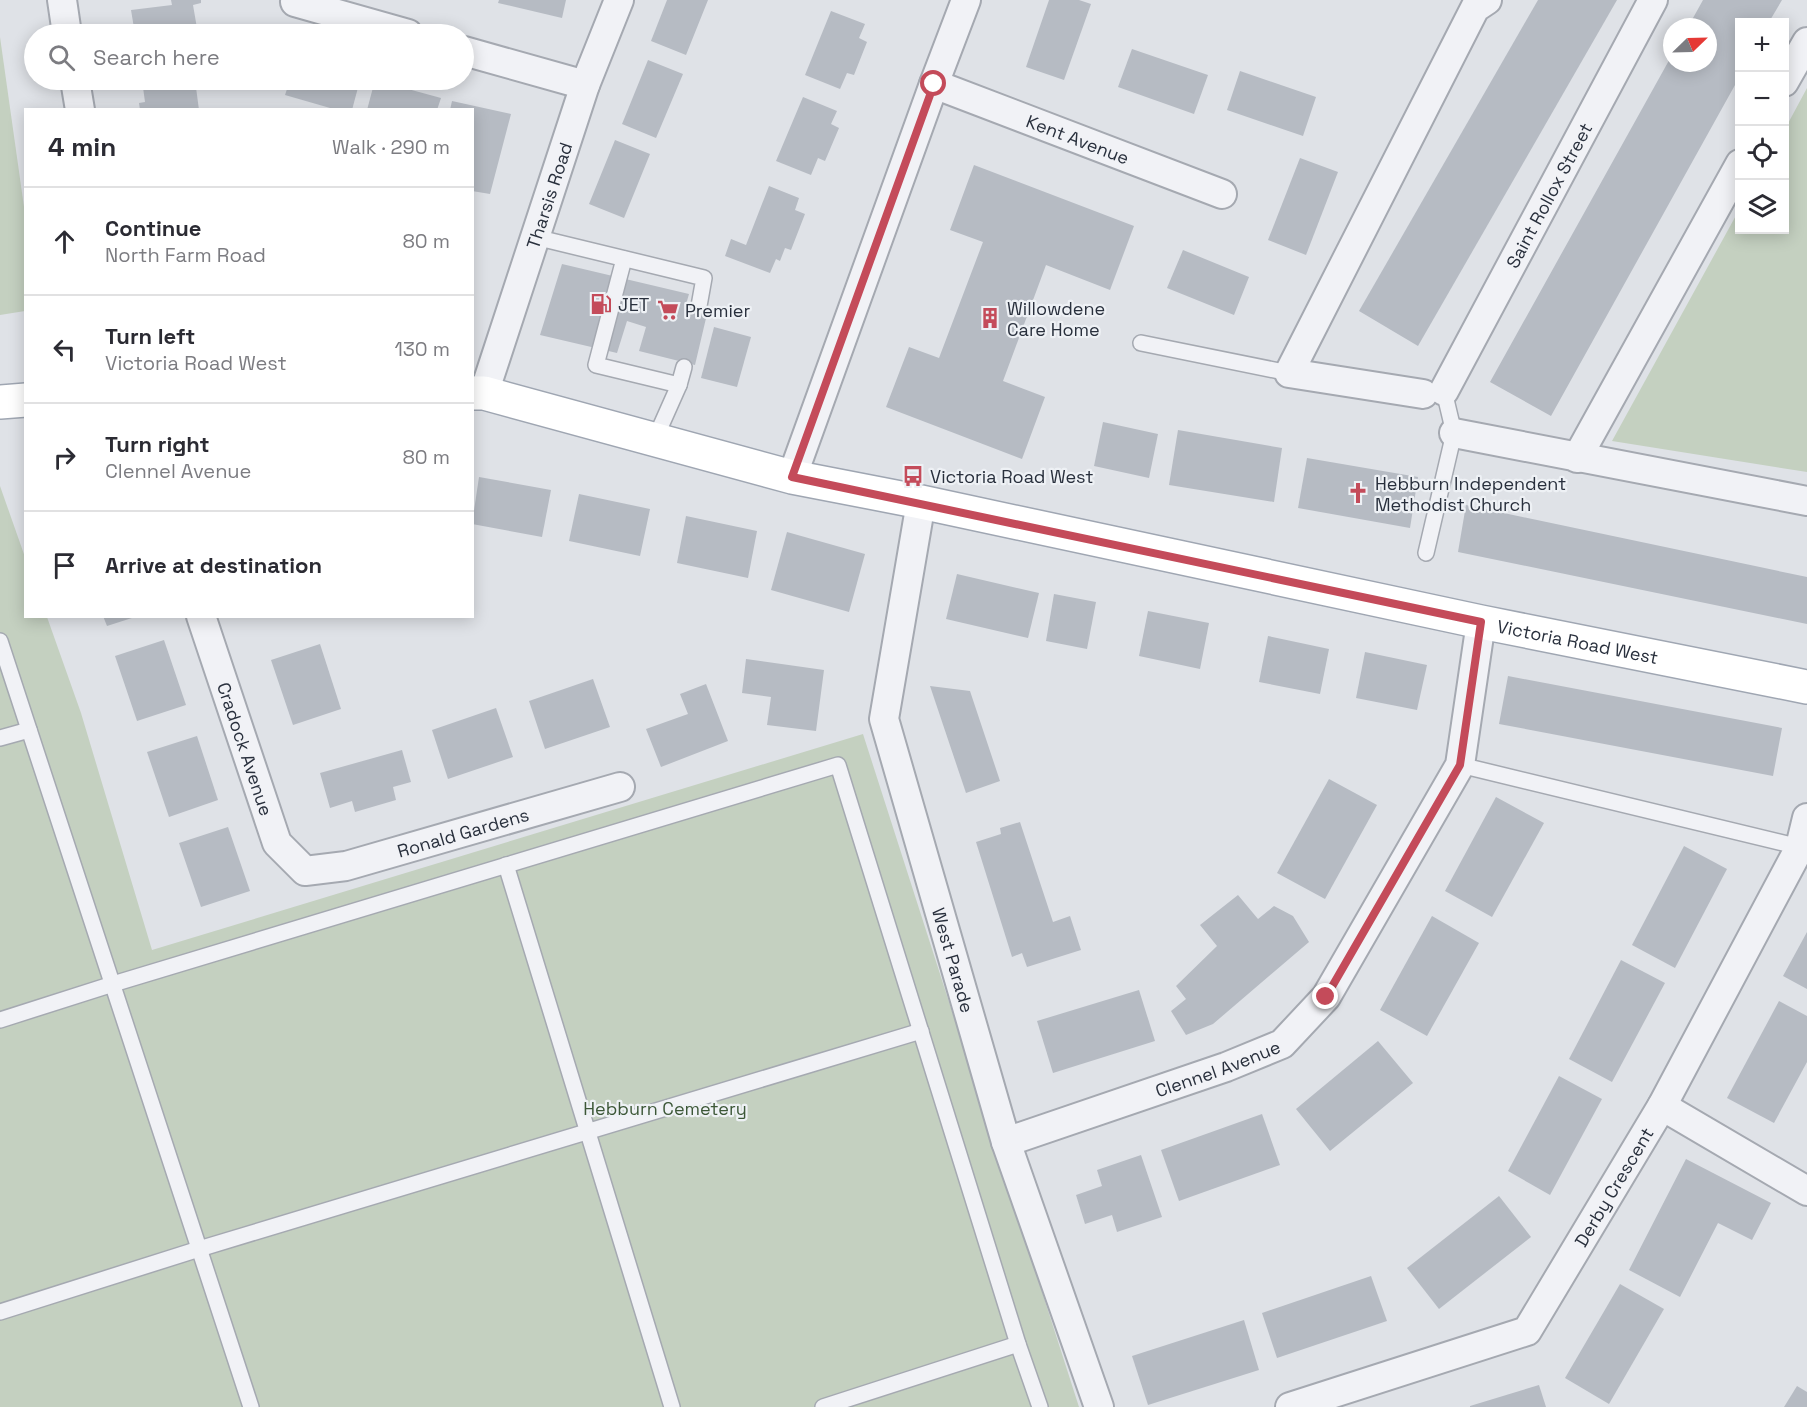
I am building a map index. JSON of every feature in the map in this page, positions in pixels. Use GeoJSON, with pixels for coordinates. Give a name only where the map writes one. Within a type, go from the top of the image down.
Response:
{"type":"FeatureCollection","features":[{"type":"Feature","properties":{"kind":"main road","name":"Victoria Road West"},"geometry":{"type":"LineString","coordinates":[[478,393],[792,477],[921,502],[1481,622],[1807,687]]}},
{"type":"Feature","properties":{"kind":"main road"},"geometry":{"type":"LineString","coordinates":[[0,402],[24,400]]}},
{"type":"Feature","properties":{"kind":"street"},"geometry":{"type":"LineString","coordinates":[[62,0],[66,24]]}},
{"type":"Feature","properties":{"kind":"street","name":"Tharsis Road"},"geometry":{"type":"LineString","coordinates":[[478,393],[535,237],[585,85],[619,0]]}},
{"type":"Feature","properties":{"kind":"street"},"geometry":{"type":"LineString","coordinates":[[792,477],[966,0]]}},
{"type":"Feature","properties":{"kind":"street"},"geometry":{"type":"LineString","coordinates":[[1433,393],[1289,374],[1475,8],[1486,0]]}},
{"type":"Feature","properties":{"kind":"street","name":"Saint Rollox Street"},"geometry":{"type":"LineString","coordinates":[[1433,393],[1653,0]]}},
{"type":"Feature","properties":{"kind":"street"},"geometry":{"type":"LineString","coordinates":[[296,2],[373,24]]}},
{"type":"Feature","properties":{"kind":"street"},"geometry":{"type":"LineString","coordinates":[[1789,75],[1807,42]]}},
{"type":"Feature","properties":{"kind":"street"},"geometry":{"type":"LineString","coordinates":[[474,54],[585,85]]}},
{"type":"Feature","properties":{"kind":"street","name":"Kent Avenue"},"geometry":{"type":"LineString","coordinates":[[934,84],[1222,194]]}},
{"type":"Feature","properties":{"kind":"street"},"geometry":{"type":"LineString","coordinates":[[77,90],[80,108]]}},
{"type":"Feature","properties":{"kind":"street"},"geometry":{"type":"LineString","coordinates":[[1577,458],[1735,173]]}},
{"type":"Feature","properties":{"kind":"street"},"geometry":{"type":"LineString","coordinates":[[1454,433],[1807,501]]}},
{"type":"Feature","properties":{"kind":"street","name":"West Parade"},"geometry":{"type":"LineString","coordinates":[[921,502],[884,719],[1006,1142],[1099,1407]]}},
{"type":"Feature","properties":{"kind":"street","name":"Cradock Avenue"},"geometry":{"type":"LineString","coordinates":[[202,618],[277,843],[305,871]]}},
{"type":"Feature","properties":{"kind":"street","name":"Clennel Avenue"},"geometry":{"type":"LineString","coordinates":[[1006,1142],[1226,1067],[1281,1044],[1326,997],[1460,765],[1481,622]]}},
{"type":"Feature","properties":{"kind":"street","name":"Ronald Gardens"},"geometry":{"type":"LineString","coordinates":[[305,871],[346,866],[620,787]]}},
{"type":"Feature","properties":{"kind":"street","name":"Derby Crescent"},"geometry":{"type":"LineString","coordinates":[[1290,1407],[1527,1331],[1662,1106],[1800,847],[1807,818]]}},
{"type":"Feature","properties":{"kind":"street"},"geometry":{"type":"LineString","coordinates":[[1662,1106],[1807,1191]]}},
{"type":"Feature","properties":{"kind":"lane"},"geometry":{"type":"LineString","coordinates":[[535,237],[704,278],[699,306]]}},
{"type":"Feature","properties":{"kind":"lane"},"geometry":{"type":"LineString","coordinates":[[624,259],[597,366],[679,385]]}},
{"type":"Feature","properties":{"kind":"lane"},"geometry":{"type":"LineString","coordinates":[[1142,343],[1289,374]]}},
{"type":"Feature","properties":{"kind":"lane"},"geometry":{"type":"LineString","coordinates":[[655,439],[679,385],[684,367]]}},
{"type":"Feature","properties":{"kind":"lane"},"geometry":{"type":"LineString","coordinates":[[1426,553],[1454,433],[1433,393]]}},
{"type":"Feature","properties":{"kind":"lane"},"geometry":{"type":"LineString","coordinates":[[0,641],[251,1407]]}},
{"type":"Feature","properties":{"kind":"lane"},"geometry":{"type":"LineString","coordinates":[[0,738],[29,730]]}},
{"type":"Feature","properties":{"kind":"lane"},"geometry":{"type":"LineString","coordinates":[[0,1020],[838,765],[1018,1344],[1040,1407]]}},
{"type":"Feature","properties":{"kind":"lane"},"geometry":{"type":"LineString","coordinates":[[1460,765],[1800,847]]}},
{"type":"Feature","properties":{"kind":"lane"},"geometry":{"type":"LineString","coordinates":[[507,865],[672,1407]]}},
{"type":"Feature","properties":{"kind":"lane"},"geometry":{"type":"LineString","coordinates":[[0,1312],[199,1249],[921,1030]]}},
{"type":"Feature","properties":{"kind":"lane"},"geometry":{"type":"LineString","coordinates":[[823,1407],[1018,1344]]}},
{"type":"Feature","properties":{"kind":"green space"},"geometry":{"type":"Polygon","coordinates":[[[0,37],[24,207],[24,311],[0,315],[0,37]]]}},
{"type":"Feature","properties":{"kind":"green space"},"geometry":{"type":"Polygon","coordinates":[[[1807,88],[1807,472],[1612,441],[1735,217],[1735,234],[1789,234],[1789,122],[1807,88]]]}},
{"type":"Feature","properties":{"kind":"green space","name":"Hebburn Cemetery"},"geometry":{"type":"Polygon","coordinates":[[[0,486],[24,554],[24,618],[47,618],[81,713],[152,950],[863,734],[1079,1407],[0,1407],[0,486]]]}},
{"type":"Feature","properties":{"kind":"building"},"geometry":{"type":"Polygon","coordinates":[[[171,0],[201,0],[201,3],[193,5],[196,24],[133,24],[131,10],[172,5],[171,0]]]}},
{"type":"Feature","properties":{"kind":"building"},"geometry":{"type":"Polygon","coordinates":[[[499,0],[566,0],[562,18],[498,3],[499,0]]]}},
{"type":"Feature","properties":{"kind":"building"},"geometry":{"type":"Polygon","coordinates":[[[667,0],[708,0],[686,55],[651,41],[667,0]]]}},
{"type":"Feature","properties":{"kind":"building"},"geometry":{"type":"Polygon","coordinates":[[[1049,0],[1079,0],[1091,4],[1064,80],[1026,67],[1049,0]]]}},
{"type":"Feature","properties":{"kind":"building"},"geometry":{"type":"Polygon","coordinates":[[[1538,0],[1617,0],[1418,346],[1359,311],[1538,0]]]}},
{"type":"Feature","properties":{"kind":"building"},"geometry":{"type":"Polygon","coordinates":[[[1703,0],[1782,0],[1771,18],[1735,18],[1735,85],[1551,416],[1490,382],[1663,71],[1717,72],[1717,18],[1693,18],[1703,0]]]}},
{"type":"Feature","properties":{"kind":"building"},"geometry":{"type":"Polygon","coordinates":[[[831,11],[865,24],[859,38],[867,42],[854,75],[847,73],[840,89],[805,75],[831,11]]]}},
{"type":"Feature","properties":{"kind":"building"},"geometry":{"type":"Polygon","coordinates":[[[1132,49],[1208,75],[1194,114],[1118,87],[1132,49]]]}},
{"type":"Feature","properties":{"kind":"building"},"geometry":{"type":"Polygon","coordinates":[[[648,60],[683,74],[656,138],[622,124],[648,60]]]}},
{"type":"Feature","properties":{"kind":"building"},"geometry":{"type":"Polygon","coordinates":[[[1240,71],[1316,97],[1303,136],[1227,110],[1240,71]]]}},
{"type":"Feature","properties":{"kind":"building"},"geometry":{"type":"Polygon","coordinates":[[[143,90],[196,90],[199,108],[140,108],[139,103],[145,102],[143,90]]]}},
{"type":"Feature","properties":{"kind":"building"},"geometry":{"type":"Polygon","coordinates":[[[287,90],[357,90],[353,108],[330,108],[285,95],[287,90]]]}},
{"type":"Feature","properties":{"kind":"building"},"geometry":{"type":"Polygon","coordinates":[[[372,90],[412,90],[441,98],[438,108],[368,108],[372,90]]]}},
{"type":"Feature","properties":{"kind":"building"},"geometry":{"type":"Polygon","coordinates":[[[803,97],[837,111],[831,124],[839,128],[825,161],[818,158],[811,175],[776,161],[803,97]]]}},
{"type":"Feature","properties":{"kind":"building"},"geometry":{"type":"Polygon","coordinates":[[[452,101],[511,114],[490,194],[474,191],[474,108],[450,108],[452,101]]]}},
{"type":"Feature","properties":{"kind":"building"},"geometry":{"type":"Polygon","coordinates":[[[615,140],[650,154],[624,218],[589,204],[615,140]]]}},
{"type":"Feature","properties":{"kind":"building"},"geometry":{"type":"Polygon","coordinates":[[[1300,158],[1338,172],[1306,255],[1268,240],[1300,158]]]}},
{"type":"Feature","properties":{"kind":"building","name":"Willowdene Care Home"},"geometry":{"type":"Polygon","coordinates":[[[974,165],[1134,226],[1110,290],[1046,265],[1003,381],[1045,397],[1022,459],[886,407],[909,347],[939,358],[983,242],[950,230],[974,165]]]}},
{"type":"Feature","properties":{"kind":"building"},"geometry":{"type":"Polygon","coordinates":[[[769,186],[799,198],[795,210],[805,214],[791,250],[785,248],[780,261],[776,259],[770,273],[725,256],[731,239],[746,245],[769,186]]]}},
{"type":"Feature","properties":{"kind":"building"},"geometry":{"type":"Polygon","coordinates":[[[1183,250],[1249,277],[1234,315],[1167,288],[1183,250]]]}},
{"type":"Feature","properties":{"kind":"building","name":"JET"},"geometry":{"type":"Polygon","coordinates":[[[562,264],[689,294],[685,308],[707,314],[695,365],[639,351],[646,327],[627,321],[617,353],[540,335],[562,264]]]}},
{"type":"Feature","properties":{"kind":"building"},"geometry":{"type":"Polygon","coordinates":[[[714,327],[751,337],[737,387],[701,378],[714,327]]]}},
{"type":"Feature","properties":{"kind":"building"},"geometry":{"type":"Polygon","coordinates":[[[1103,422],[1158,434],[1149,478],[1094,466],[1103,422]]]}},
{"type":"Feature","properties":{"kind":"building"},"geometry":{"type":"Polygon","coordinates":[[[1178,430],[1282,448],[1274,502],[1169,485],[1178,430]]]}},
{"type":"Feature","properties":{"kind":"building","name":"Hebburn Independent Methodist Church"},"geometry":{"type":"Polygon","coordinates":[[[1307,458],[1418,477],[1410,528],[1298,508],[1307,458]]]}},
{"type":"Feature","properties":{"kind":"building"},"geometry":{"type":"Polygon","coordinates":[[[479,477],[551,490],[542,537],[474,524],[479,477]]]}},
{"type":"Feature","properties":{"kind":"building"},"geometry":{"type":"Polygon","coordinates":[[[579,494],[650,509],[640,556],[569,541],[579,494]]]}},
{"type":"Feature","properties":{"kind":"building"},"geometry":{"type":"Polygon","coordinates":[[[1466,505],[1807,577],[1807,624],[1458,552],[1466,505]]]}},
{"type":"Feature","properties":{"kind":"building"},"geometry":{"type":"Polygon","coordinates":[[[686,516],[757,531],[748,578],[677,563],[686,516]]]}},
{"type":"Feature","properties":{"kind":"building"},"geometry":{"type":"Polygon","coordinates":[[[787,532],[865,554],[849,612],[771,590],[787,532]]]}},
{"type":"Feature","properties":{"kind":"building"},"geometry":{"type":"Polygon","coordinates":[[[957,574],[1039,593],[1028,638],[946,619],[957,574]]]}},
{"type":"Feature","properties":{"kind":"building"},"geometry":{"type":"Polygon","coordinates":[[[1054,594],[1096,602],[1087,649],[1046,641],[1054,594]]]}},
{"type":"Feature","properties":{"kind":"building"},"geometry":{"type":"Polygon","coordinates":[[[1148,611],[1209,623],[1200,669],[1139,656],[1148,611]]]}},
{"type":"Feature","properties":{"kind":"building"},"geometry":{"type":"Polygon","coordinates":[[[104,618],[132,618],[107,626],[104,618]]]}},
{"type":"Feature","properties":{"kind":"building"},"geometry":{"type":"Polygon","coordinates":[[[1268,636],[1329,649],[1320,694],[1259,682],[1268,636]]]}},
{"type":"Feature","properties":{"kind":"building"},"geometry":{"type":"Polygon","coordinates":[[[164,640],[186,705],[137,721],[115,656],[164,640]]]}},
{"type":"Feature","properties":{"kind":"building"},"geometry":{"type":"Polygon","coordinates":[[[320,644],[341,709],[293,725],[271,660],[320,644]]]}},
{"type":"Feature","properties":{"kind":"building"},"geometry":{"type":"Polygon","coordinates":[[[1365,652],[1427,665],[1417,710],[1356,698],[1365,652]]]}},
{"type":"Feature","properties":{"kind":"building"},"geometry":{"type":"Polygon","coordinates":[[[746,659],[824,670],[816,731],[767,725],[771,697],[742,693],[746,659]]]}},
{"type":"Feature","properties":{"kind":"building"},"geometry":{"type":"Polygon","coordinates":[[[1508,676],[1782,728],[1773,776],[1499,724],[1508,676]]]}},
{"type":"Feature","properties":{"kind":"building"},"geometry":{"type":"Polygon","coordinates":[[[593,679],[610,727],[545,749],[529,701],[593,679]]]}},
{"type":"Feature","properties":{"kind":"building"},"geometry":{"type":"Polygon","coordinates":[[[706,684],[728,741],[661,767],[646,729],[688,714],[680,694],[706,684]]]}},
{"type":"Feature","properties":{"kind":"building"},"geometry":{"type":"Polygon","coordinates":[[[930,686],[970,691],[1000,781],[966,793],[930,686]]]}},
{"type":"Feature","properties":{"kind":"building"},"geometry":{"type":"Polygon","coordinates":[[[496,708],[513,757],[448,779],[432,730],[496,708]]]}},
{"type":"Feature","properties":{"kind":"building"},"geometry":{"type":"Polygon","coordinates":[[[197,736],[218,800],[169,817],[147,752],[197,736]]]}},
{"type":"Feature","properties":{"kind":"building"},"geometry":{"type":"Polygon","coordinates":[[[402,750],[411,782],[393,787],[396,800],[355,812],[352,801],[330,808],[320,773],[402,750]]]}},
{"type":"Feature","properties":{"kind":"building"},"geometry":{"type":"Polygon","coordinates":[[[1329,779],[1377,805],[1325,899],[1277,873],[1329,779]]]}},
{"type":"Feature","properties":{"kind":"building"},"geometry":{"type":"Polygon","coordinates":[[[1496,797],[1544,823],[1492,917],[1445,891],[1496,797]]]}},
{"type":"Feature","properties":{"kind":"building"},"geometry":{"type":"Polygon","coordinates":[[[1020,822],[1053,922],[1070,916],[1081,950],[1027,967],[1022,953],[1012,957],[976,842],[1001,834],[1000,828],[1020,822]]]}},
{"type":"Feature","properties":{"kind":"building"},"geometry":{"type":"Polygon","coordinates":[[[228,827],[250,891],[201,907],[179,843],[228,827]]]}},
{"type":"Feature","properties":{"kind":"building"},"geometry":{"type":"Polygon","coordinates":[[[1684,846],[1727,869],[1675,968],[1632,945],[1684,846]]]}},
{"type":"Feature","properties":{"kind":"building"},"geometry":{"type":"Polygon","coordinates":[[[1238,895],[1258,919],[1274,906],[1293,916],[1309,942],[1213,1024],[1186,1035],[1171,1011],[1186,999],[1176,986],[1217,946],[1200,925],[1238,895]]]}},
{"type":"Feature","properties":{"kind":"building"},"geometry":{"type":"Polygon","coordinates":[[[1432,916],[1479,943],[1427,1036],[1380,1010],[1432,916]]]}},
{"type":"Feature","properties":{"kind":"building"},"geometry":{"type":"Polygon","coordinates":[[[1807,932],[1807,989],[1783,976],[1807,932]]]}},
{"type":"Feature","properties":{"kind":"building"},"geometry":{"type":"Polygon","coordinates":[[[1621,960],[1665,983],[1612,1082],[1569,1059],[1621,960]]]}},
{"type":"Feature","properties":{"kind":"building"},"geometry":{"type":"Polygon","coordinates":[[[1139,990],[1155,1041],[1053,1073],[1037,1021],[1139,990]]]}},
{"type":"Feature","properties":{"kind":"building"},"geometry":{"type":"Polygon","coordinates":[[[1779,1001],[1807,1016],[1807,1062],[1774,1123],[1727,1098],[1779,1001]]]}},
{"type":"Feature","properties":{"kind":"building"},"geometry":{"type":"Polygon","coordinates":[[[1378,1041],[1413,1083],[1330,1151],[1296,1109],[1378,1041]]]}},
{"type":"Feature","properties":{"kind":"building"},"geometry":{"type":"Polygon","coordinates":[[[1559,1076],[1602,1099],[1550,1195],[1508,1171],[1559,1076]]]}},
{"type":"Feature","properties":{"kind":"building"},"geometry":{"type":"Polygon","coordinates":[[[1262,1114],[1280,1165],[1179,1201],[1161,1150],[1262,1114]]]}},
{"type":"Feature","properties":{"kind":"building"},"geometry":{"type":"Polygon","coordinates":[[[1141,1155],[1162,1217],[1117,1232],[1112,1215],[1085,1224],[1076,1195],[1102,1186],[1097,1170],[1141,1155]]]}},
{"type":"Feature","properties":{"kind":"building"},"geometry":{"type":"Polygon","coordinates":[[[1686,1159],[1771,1203],[1752,1240],[1718,1223],[1680,1297],[1629,1270],[1686,1159]]]}},
{"type":"Feature","properties":{"kind":"building"},"geometry":{"type":"Polygon","coordinates":[[[1499,1196],[1531,1237],[1439,1309],[1407,1268],[1499,1196]]]}},
{"type":"Feature","properties":{"kind":"building"},"geometry":{"type":"Polygon","coordinates":[[[1371,1276],[1387,1321],[1277,1358],[1262,1313],[1371,1276]]]}},
{"type":"Feature","properties":{"kind":"building"},"geometry":{"type":"Polygon","coordinates":[[[1620,1284],[1664,1309],[1609,1404],[1565,1378],[1620,1284]]]}},
{"type":"Feature","properties":{"kind":"building"},"geometry":{"type":"Polygon","coordinates":[[[1244,1320],[1259,1370],[1148,1405],[1132,1356],[1244,1320]]]}},
{"type":"Feature","properties":{"kind":"building"},"geometry":{"type":"Polygon","coordinates":[[[1539,1385],[1546,1407],[1470,1407],[1470,1406],[1539,1385]]]}},
{"type":"Feature","properties":{"kind":"building"},"geometry":{"type":"Polygon","coordinates":[[[1797,1386],[1807,1392],[1807,1407],[1784,1407],[1797,1386]]]}},
{"type":"Feature","properties":{"kind":"place","name":"JET"},"geometry":{"type":"Point","coordinates":[601,304]}},
{"type":"Feature","properties":{"kind":"place","name":"Premier"},"geometry":{"type":"Point","coordinates":[668,310]}},
{"type":"Feature","properties":{"kind":"place","name":"Willowdene Care Home"},"geometry":{"type":"Point","coordinates":[990,318]}},
{"type":"Feature","properties":{"kind":"place","name":"Victoria Road West"},"geometry":{"type":"Point","coordinates":[913,476]}},
{"type":"Feature","properties":{"kind":"place","name":"Hebburn Independent Methodist Church"},"geometry":{"type":"Point","coordinates":[1358,493]}},
{"type":"Feature","properties":{"kind":"route"},"geometry":{"type":"LineString","coordinates":[[934,84],[792,477],[921,502],[1481,622],[1460,765],[1326,997]]}}]}
